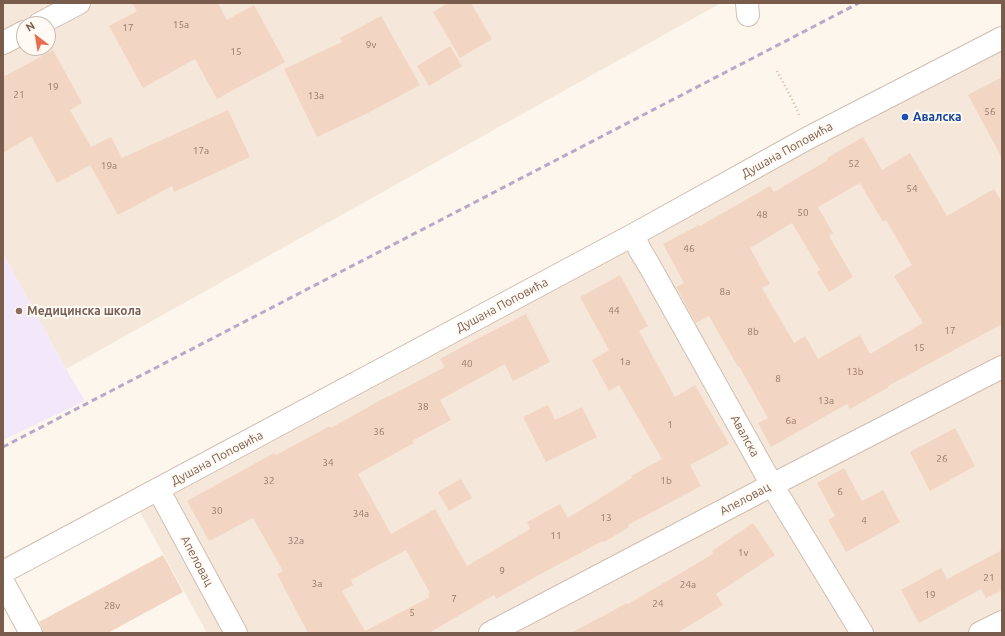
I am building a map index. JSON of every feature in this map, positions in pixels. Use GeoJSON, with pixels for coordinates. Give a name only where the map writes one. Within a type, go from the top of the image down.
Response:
{"type":"FeatureCollection","features":[{"type":"Feature","properties":{"kind":"street"},"geometry":{"type":"LineString","coordinates":[[54,16],[79,3]]}},
{"type":"Feature","properties":{"kind":"street"},"geometry":{"type":"LineString","coordinates":[[3,43],[16,36]]}},
{"type":"Feature","properties":{"kind":"street","name":"Душана Поповића"},"geometry":{"type":"LineString","coordinates":[[3,572],[633,235],[808,138],[1002,38]]}},
{"type":"Feature","properties":{"kind":"street","name":"Авалска"},"geometry":{"type":"LineString","coordinates":[[633,235],[772,485],[862,633]]}},
{"type":"Feature","properties":{"kind":"street","name":"Апеловац"},"geometry":{"type":"LineString","coordinates":[[490,633],[772,485],[1002,367]]}},
{"type":"Feature","properties":{"kind":"street","name":"Апеловац"},"geometry":{"type":"LineString","coordinates":[[158,489],[236,633]]}},
{"type":"Feature","properties":{"kind":"street"},"geometry":{"type":"LineString","coordinates":[[3,582],[31,633]]}},
{"type":"Feature","properties":{"kind":"street"},"geometry":{"type":"LineString","coordinates":[[980,633],[1002,622]]}},
{"type":"Feature","properties":{"kind":"path"},"geometry":{"type":"LineString","coordinates":[[777,71],[799,116]]}},
{"type":"Feature","properties":{"kind":"shaded area"},"geometry":{"type":"Polygon","coordinates":[[[3,3],[721,3],[66,369],[3,254],[3,3]]]}},
{"type":"Feature","properties":{"kind":"shaded area"},"geometry":{"type":"Polygon","coordinates":[[[1002,43],[1002,633],[207,633],[136,505],[1002,43]]]}},
{"type":"Feature","properties":{"kind":"shaded area","name":"Медицинска школа"},"geometry":{"type":"Polygon","coordinates":[[[3,254],[85,401],[3,440],[3,254]]]}},
{"type":"Feature","properties":{"kind":"building"},"geometry":{"type":"Polygon","coordinates":[[[132,3],[218,3],[227,20],[254,5],[285,62],[217,99],[195,59],[143,88],[109,26],[137,11],[132,3]]]}},
{"type":"Feature","properties":{"kind":"building"},"geometry":{"type":"Polygon","coordinates":[[[448,3],[471,3],[492,39],[460,58],[433,12],[448,3]]]}},
{"type":"Feature","properties":{"kind":"building"},"geometry":{"type":"Polygon","coordinates":[[[381,16],[420,85],[368,113],[317,137],[284,69],[342,42],[340,38],[381,16]]]}},
{"type":"Feature","properties":{"kind":"building"},"geometry":{"type":"Polygon","coordinates":[[[450,46],[462,66],[429,86],[417,66],[450,46]]]}},
{"type":"Feature","properties":{"kind":"building"},"geometry":{"type":"Polygon","coordinates":[[[56,55],[82,103],[70,110],[91,147],[111,137],[122,158],[228,110],[250,157],[174,192],[172,186],[118,215],[90,165],[57,183],[31,136],[3,153],[3,77],[42,56],[56,55]]]}},
{"type":"Feature","properties":{"kind":"building"},"geometry":{"type":"Polygon","coordinates":[[[1002,77],[1002,158],[968,95],[1002,77]]]}},
{"type":"Feature","properties":{"kind":"building"},"geometry":{"type":"Polygon","coordinates":[[[863,137],[882,170],[910,153],[947,216],[994,189],[1002,202],[1002,324],[888,386],[889,387],[850,409],[847,404],[771,447],[758,423],[768,418],[709,316],[696,323],[676,287],[684,283],[663,244],[699,225],[700,226],[770,186],[774,192],[828,160],[827,158],[863,137]],[[860,183],[818,207],[833,233],[829,236],[853,277],[829,292],[817,272],[820,270],[792,223],[750,248],[770,284],[762,288],[794,343],[805,336],[818,359],[860,335],[870,354],[923,323],[894,276],[912,265],[886,220],[883,222],[860,183]]]}},
{"type":"Feature","properties":{"kind":"building"},"geometry":{"type":"Polygon","coordinates":[[[620,275],[648,326],[639,331],[675,397],[695,385],[729,444],[690,465],[701,486],[628,525],[629,527],[604,542],[603,541],[544,572],[496,599],[494,595],[429,633],[308,633],[277,574],[283,571],[253,518],[209,541],[187,501],[274,453],[276,455],[330,426],[331,428],[388,396],[445,367],[440,359],[526,314],[550,362],[513,381],[505,364],[440,400],[451,420],[412,441],[414,443],[358,474],[391,534],[435,509],[467,566],[530,529],[527,522],[560,504],[568,518],[632,478],[631,476],[662,459],[619,385],[609,391],[592,360],[609,350],[580,297],[620,275]],[[406,550],[351,580],[353,585],[342,591],[365,631],[430,597],[428,594],[430,593],[406,550]]]}},
{"type":"Feature","properties":{"kind":"building"},"geometry":{"type":"Polygon","coordinates":[[[548,405],[555,420],[582,407],[597,437],[546,462],[523,417],[548,405]]]}},
{"type":"Feature","properties":{"kind":"building"},"geometry":{"type":"Polygon","coordinates":[[[955,428],[975,466],[930,491],[910,452],[955,428]]]}},
{"type":"Feature","properties":{"kind":"building"},"geometry":{"type":"Polygon","coordinates":[[[844,468],[862,501],[883,490],[900,522],[846,552],[828,520],[835,516],[817,483],[844,468]]]}},
{"type":"Feature","properties":{"kind":"building"},"geometry":{"type":"Polygon","coordinates":[[[461,479],[472,498],[449,511],[438,492],[461,479]]]}},
{"type":"Feature","properties":{"kind":"building"},"geometry":{"type":"Polygon","coordinates":[[[753,523],[775,555],[716,594],[723,605],[677,633],[571,633],[627,603],[628,604],[713,554],[712,551],[753,523]]]}},
{"type":"Feature","properties":{"kind":"building"},"geometry":{"type":"Polygon","coordinates":[[[1002,550],[1002,590],[986,598],[981,589],[919,623],[901,590],[941,568],[947,579],[1002,550]]]}},
{"type":"Feature","properties":{"kind":"building"},"geometry":{"type":"Polygon","coordinates":[[[163,555],[183,592],[108,633],[43,633],[39,622],[163,555]]]}},
{"type":"Feature","properties":{"kind":"railway"},"geometry":{"type":"LineString","coordinates":[[3,447],[859,3]]}},
{"type":"Feature","properties":{"kind":"place","name":"Авалска"},"geometry":{"type":"Point","coordinates":[905,117]}},
{"type":"Feature","properties":{"kind":"place","name":"Медицинска школа"},"geometry":{"type":"Point","coordinates":[19,311]}}]}
